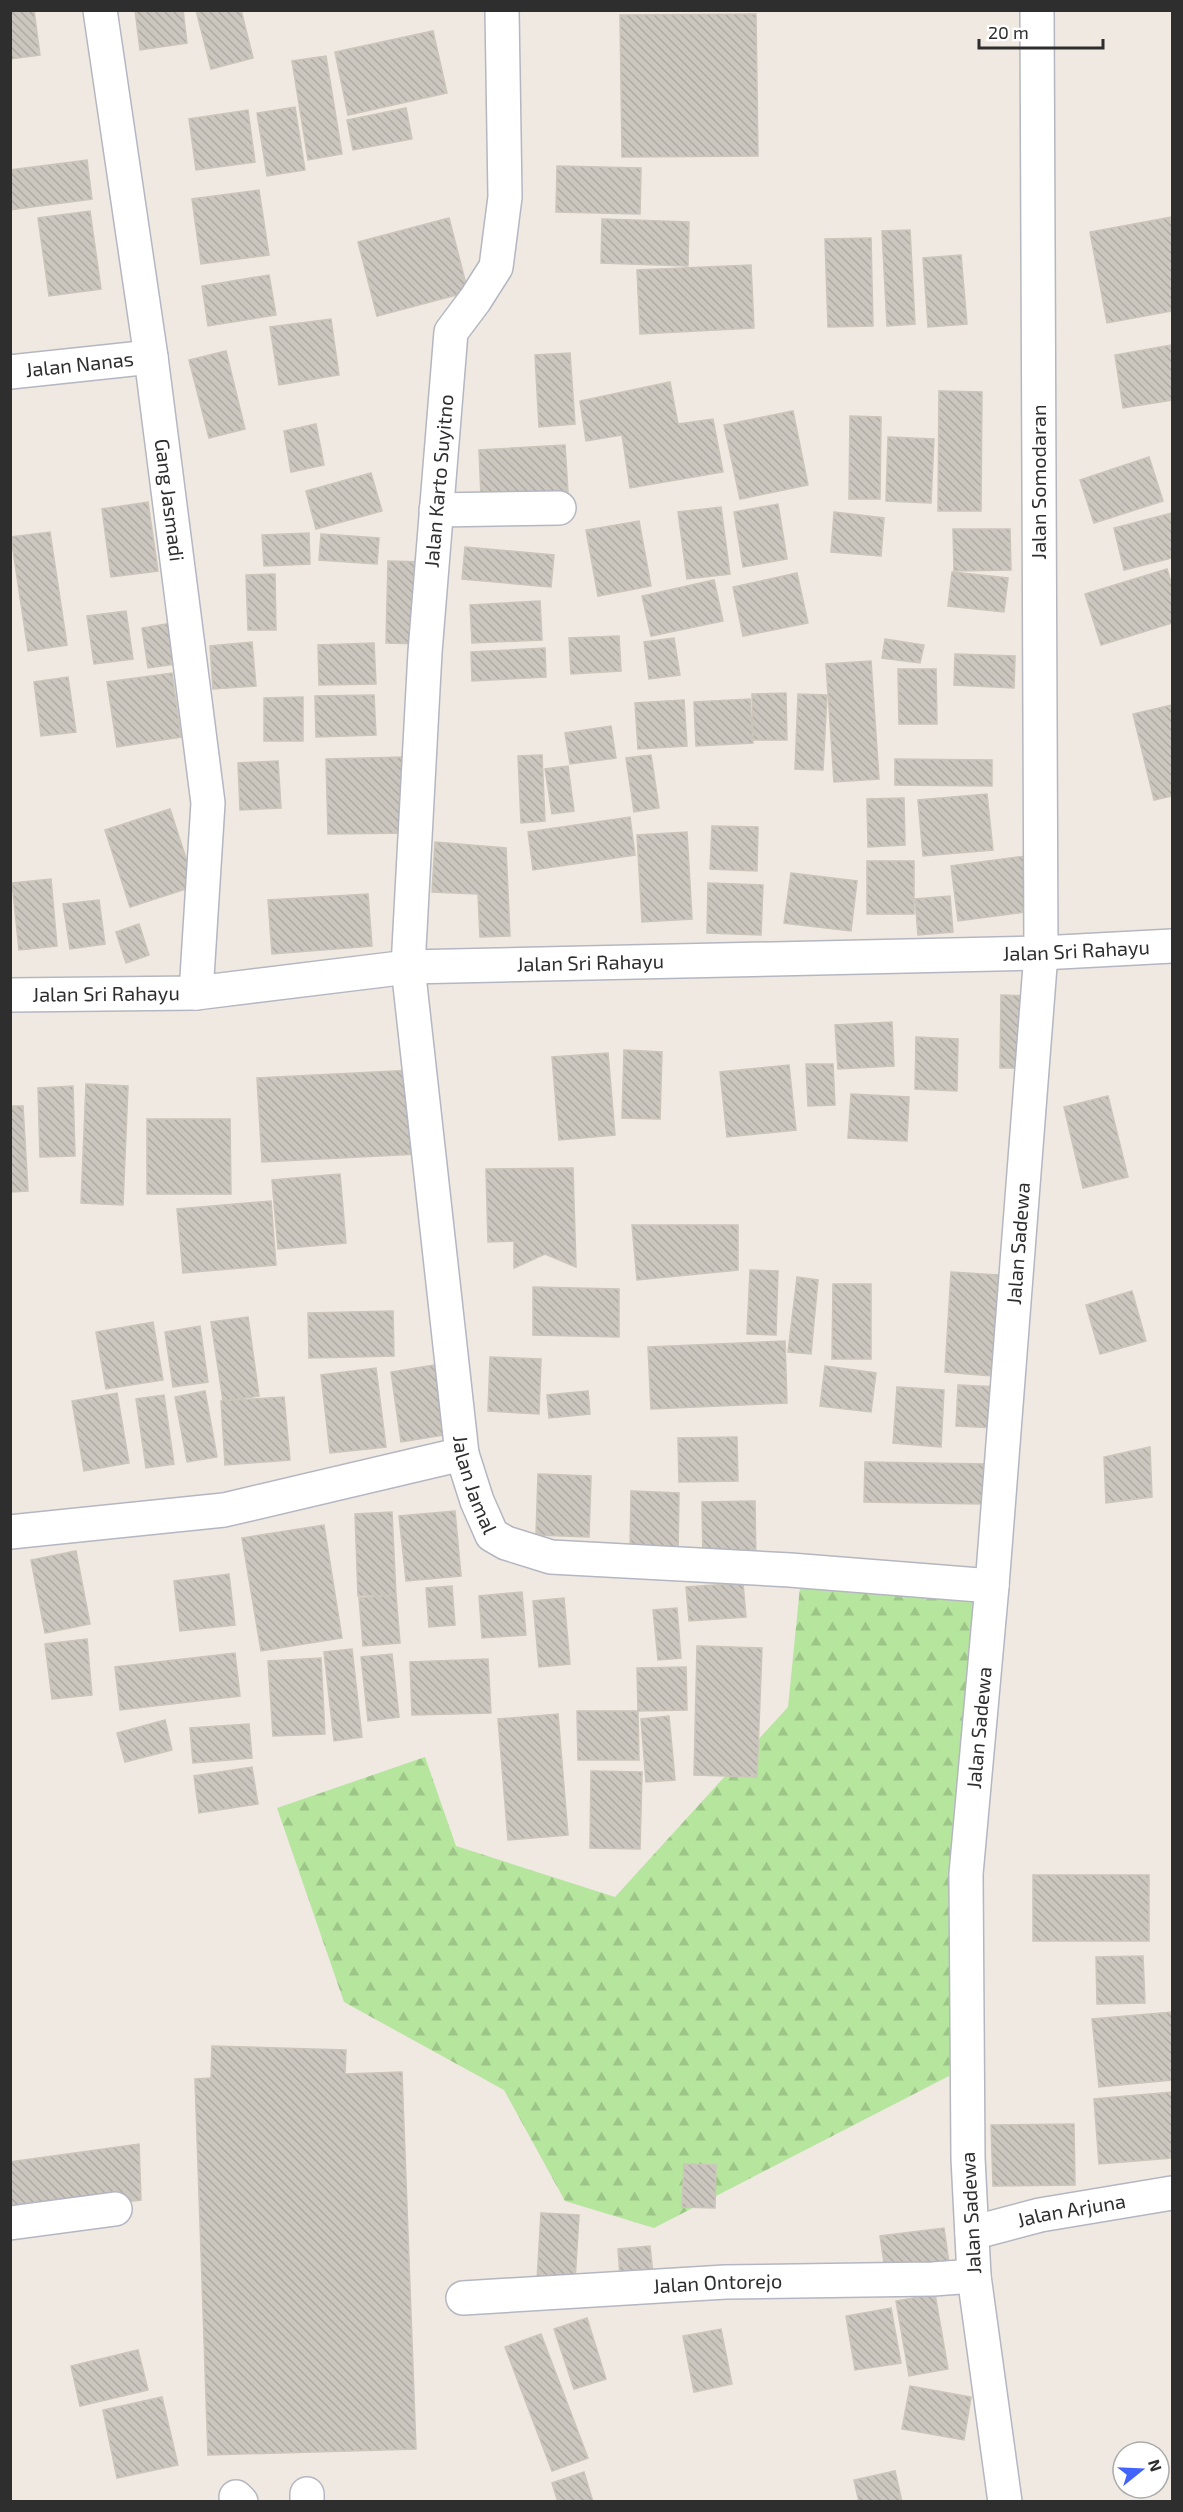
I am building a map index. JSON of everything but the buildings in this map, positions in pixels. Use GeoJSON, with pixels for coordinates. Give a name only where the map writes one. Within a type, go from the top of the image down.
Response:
{"type":"FeatureCollection","features":[{"type":"Feature","properties":{"kind":"street","name":"Gang Jasmadi"},"geometry":{"type":"LineString","coordinates":[[100,10],[151,357],[208,803],[196,993]]}},
{"type":"Feature","properties":{"kind":"street","name":"Jalan Karto Suyitno"},"geometry":{"type":"LineString","coordinates":[[408,967],[424,652],[451,332],[496,267],[505,197],[502,10]]}},
{"type":"Feature","properties":{"kind":"street","name":"Jalan Somodaran"},"geometry":{"type":"LineString","coordinates":[[1037,10],[1041,952]]}},
{"type":"Feature","properties":{"kind":"street","name":"Jalan Nanas"},"geometry":{"type":"LineString","coordinates":[[10,372],[151,357]]}},
{"type":"Feature","properties":{"kind":"street"},"geometry":{"type":"LineString","coordinates":[[436,510],[559,508]]}},
{"type":"Feature","properties":{"kind":"street","name":"Jalan Sri Rahayu"},"geometry":{"type":"LineString","coordinates":[[10,995],[196,993],[408,967],[1041,952],[1173,946]]}},
{"type":"Feature","properties":{"kind":"street","name":"Jalan Sadewa"},"geometry":{"type":"LineString","coordinates":[[1005,2502],[974,2276],[968,2158],[966,1874],[992,1586],[1041,952]]}},
{"type":"Feature","properties":{"kind":"street","name":"Jalan Jamal"},"geometry":{"type":"LineString","coordinates":[[408,967],[462,1454],[477,1501],[492,1534],[506,1543],[551,1557],[790,1570],[992,1586]]}},
{"type":"Feature","properties":{"kind":"street"},"geometry":{"type":"LineString","coordinates":[[10,1532],[224,1510],[462,1454]]}},
{"type":"Feature","properties":{"kind":"street","name":"Jalan Arjuna"},"geometry":{"type":"LineString","coordinates":[[972,2233],[1040,2216],[1173,2193]]}},
{"type":"Feature","properties":{"kind":"street"},"geometry":{"type":"LineString","coordinates":[[10,2223],[114,2209]]}},
{"type":"Feature","properties":{"kind":"street","name":"Jalan Ontorejo"},"geometry":{"type":"LineString","coordinates":[[463,2298],[725,2282],[933,2279],[974,2276]]}},
{"type":"Feature","properties":{"kind":"green space"},"geometry":{"type":"Polygon","coordinates":[[[803,1557],[999,1578],[949,2076],[654,2228],[565,2201],[504,2090],[344,2002],[277,1808],[425,1757],[456,1846],[615,1897],[788,1707],[803,1557]]]}}]}
